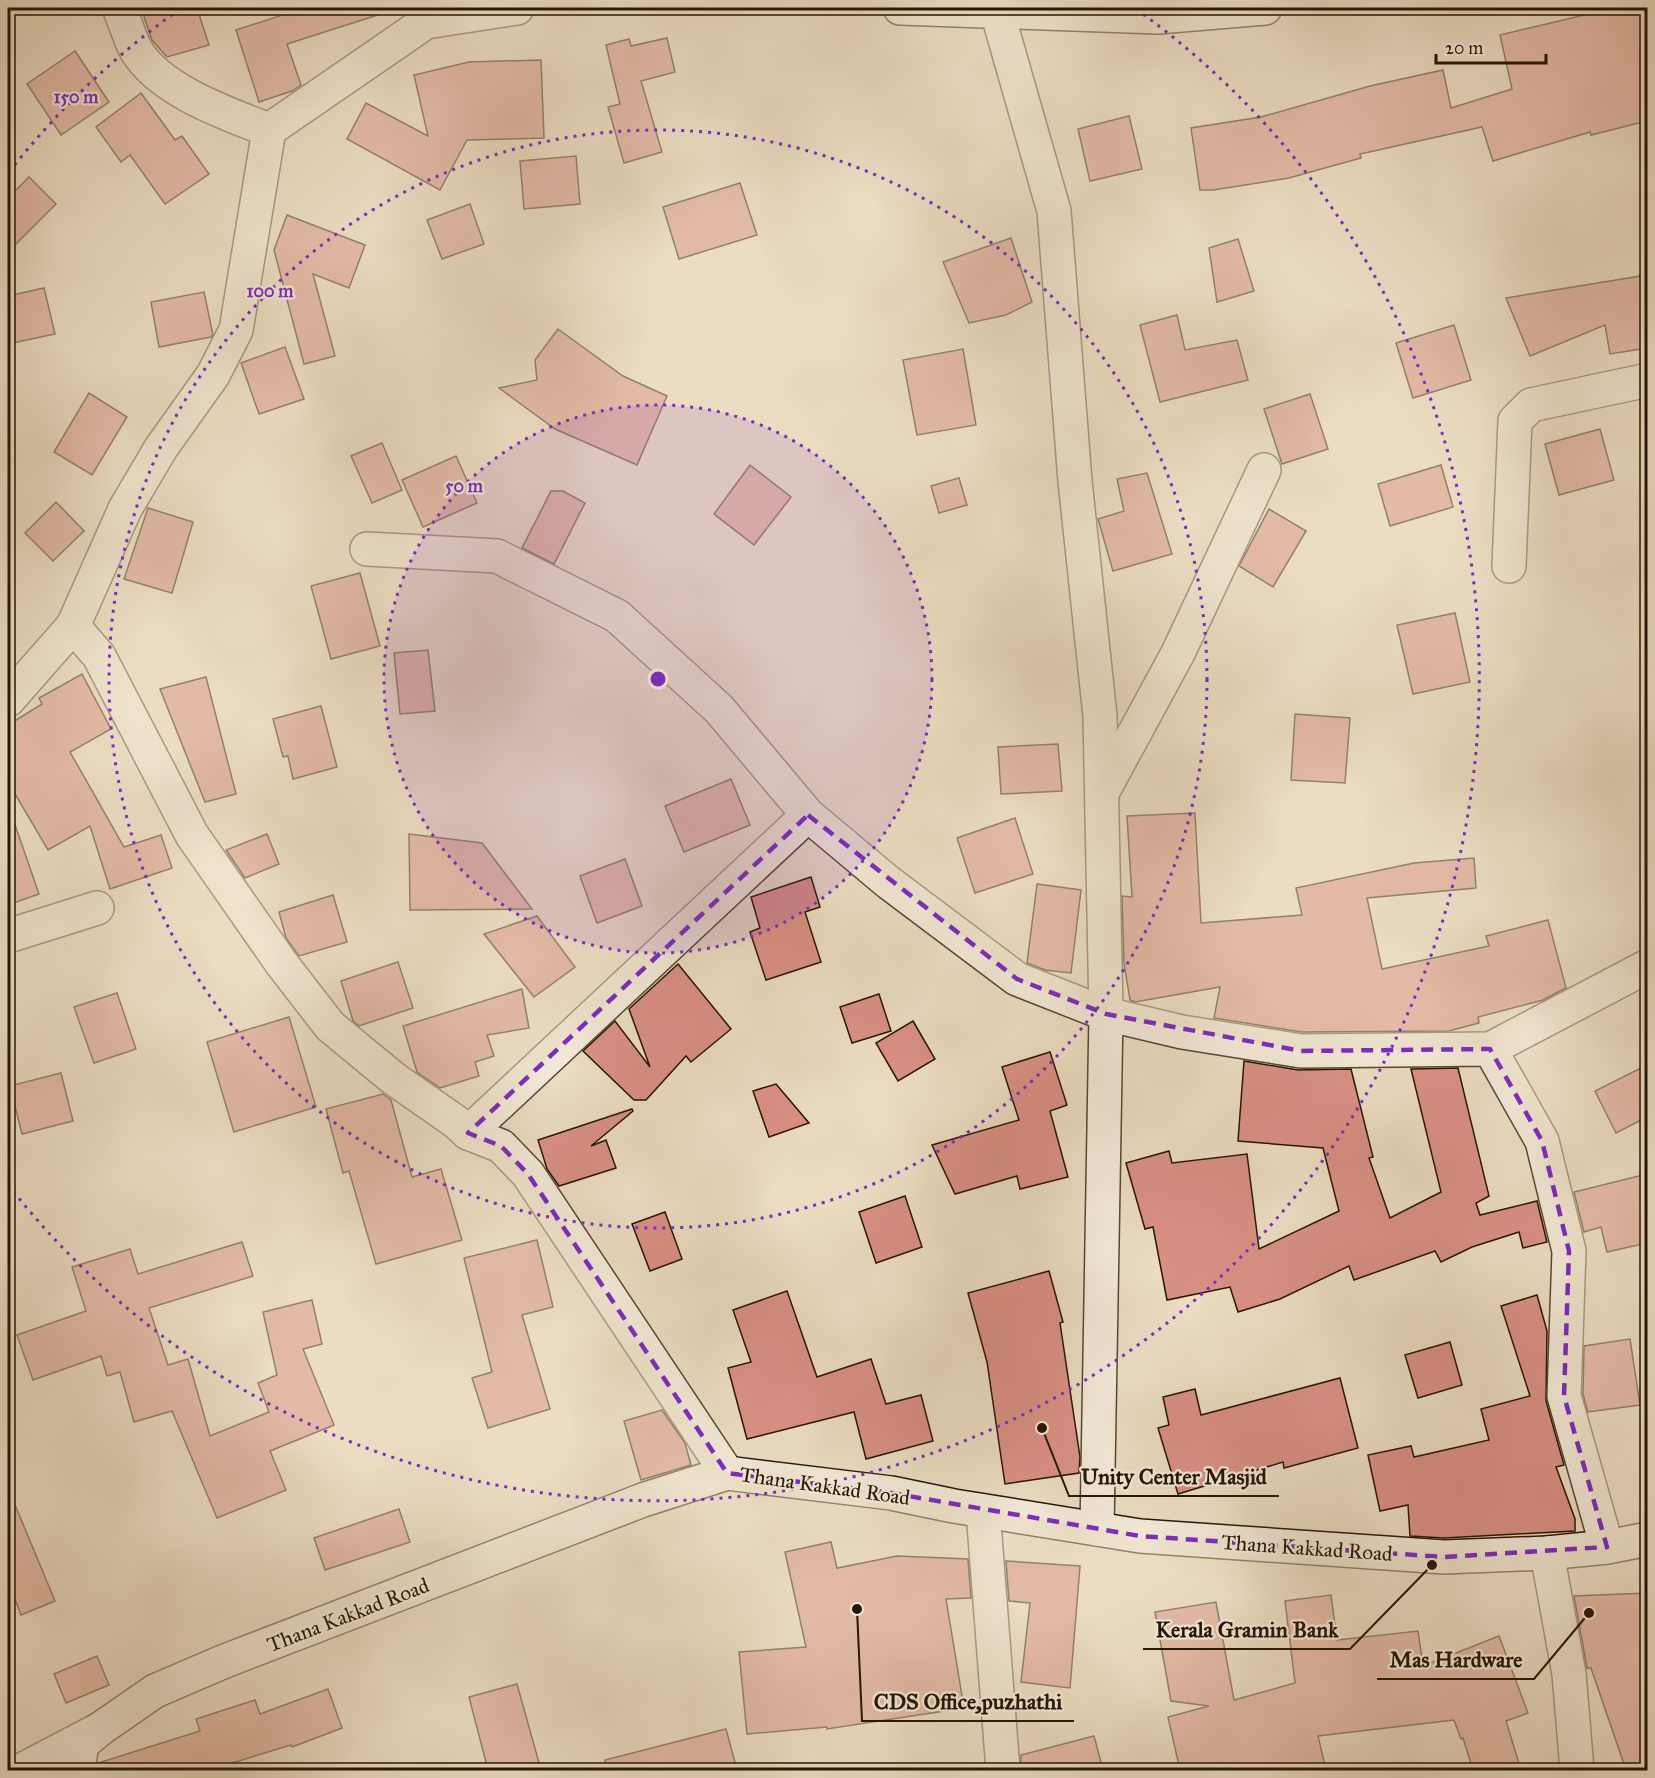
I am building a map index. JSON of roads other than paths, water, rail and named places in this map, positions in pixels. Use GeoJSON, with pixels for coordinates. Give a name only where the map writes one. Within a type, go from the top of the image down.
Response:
{"type":"FeatureCollection","features":[{"type":"Feature","properties":{"kind":"street"},"geometry":{"type":"LineString","coordinates":[[119,8],[137,51],[156,73],[188,96],[269,130]]}},
{"type":"Feature","properties":{"kind":"street"},"geometry":{"type":"LineString","coordinates":[[8,700],[73,626],[125,509],[161,448],[213,375],[236,330],[269,130],[426,22],[517,8]]}},
{"type":"Feature","properties":{"kind":"street"},"geometry":{"type":"LineString","coordinates":[[900,8],[997,9],[1158,17],[1264,8]]}},
{"type":"Feature","properties":{"kind":"street"},"geometry":{"type":"LineString","coordinates":[[997,9],[1054,211],[1077,493],[1100,716],[1106,1014],[1097,1529]]}},
{"type":"Feature","properties":{"kind":"street"},"geometry":{"type":"LineString","coordinates":[[1509,566],[1515,421],[1531,405],[1647,380]]}},
{"type":"Feature","properties":{"kind":"street"},"geometry":{"type":"LineString","coordinates":[[1101,794],[1178,653],[1264,470]]}},
{"type":"Feature","properties":{"kind":"street"},"geometry":{"type":"LineString","coordinates":[[368,549],[497,556],[617,616],[719,709],[808,815],[888,882],[1017,979],[1106,1014],[1182,1032],[1301,1051],[1490,1049],[1647,966]]}},
{"type":"Feature","properties":{"kind":"street"},"geometry":{"type":"LineString","coordinates":[[73,626],[99,656],[192,835],[289,973],[330,1026],[393,1078],[468,1133],[501,1146],[528,1174],[727,1473]]}},
{"type":"Feature","properties":{"kind":"street"},"geometry":{"type":"LineString","coordinates":[[468,1133],[808,815]]}},
{"type":"Feature","properties":{"kind":"street"},"geometry":{"type":"LineString","coordinates":[[8,936],[97,908]]}},
{"type":"Feature","properties":{"kind":"street"},"geometry":{"type":"LineString","coordinates":[[1490,1049],[1542,1141],[1569,1251],[1564,1396],[1607,1548]]}},
{"type":"Feature","properties":{"kind":"street","name":"Thana Kakkad Road"},"geometry":{"type":"LineString","coordinates":[[78,1770],[82,1744],[155,1691],[225,1661],[643,1500],[727,1473],[891,1493],[1140,1536],[1444,1557],[1607,1548],[1647,1539]]}},
{"type":"Feature","properties":{"kind":"street"},"geometry":{"type":"LineString","coordinates":[[983,1510],[1002,1770]]}},
{"type":"Feature","properties":{"kind":"street"},"geometry":{"type":"LineString","coordinates":[[1547,1553],[1569,1674],[1577,1770]]}},
{"type":"Feature","properties":{"kind":"street"},"geometry":{"type":"LineString","coordinates":[[22,1770],[100,1729]]}},
{"type":"Feature","properties":{"kind":"place","name":"Unity Center Masjid"},"geometry":{"type":"Point","coordinates":[1042,1428]}},
{"type":"Feature","properties":{"kind":"place","name":"Kerala Gramin Bank"},"geometry":{"type":"Point","coordinates":[1432,1565]}},
{"type":"Feature","properties":{"kind":"place","name":"CDS Office,puzhathi"},"geometry":{"type":"Point","coordinates":[857,1609]}},
{"type":"Feature","properties":{"kind":"place","name":"Mas Hardware"},"geometry":{"type":"Point","coordinates":[1589,1613]}}]}
